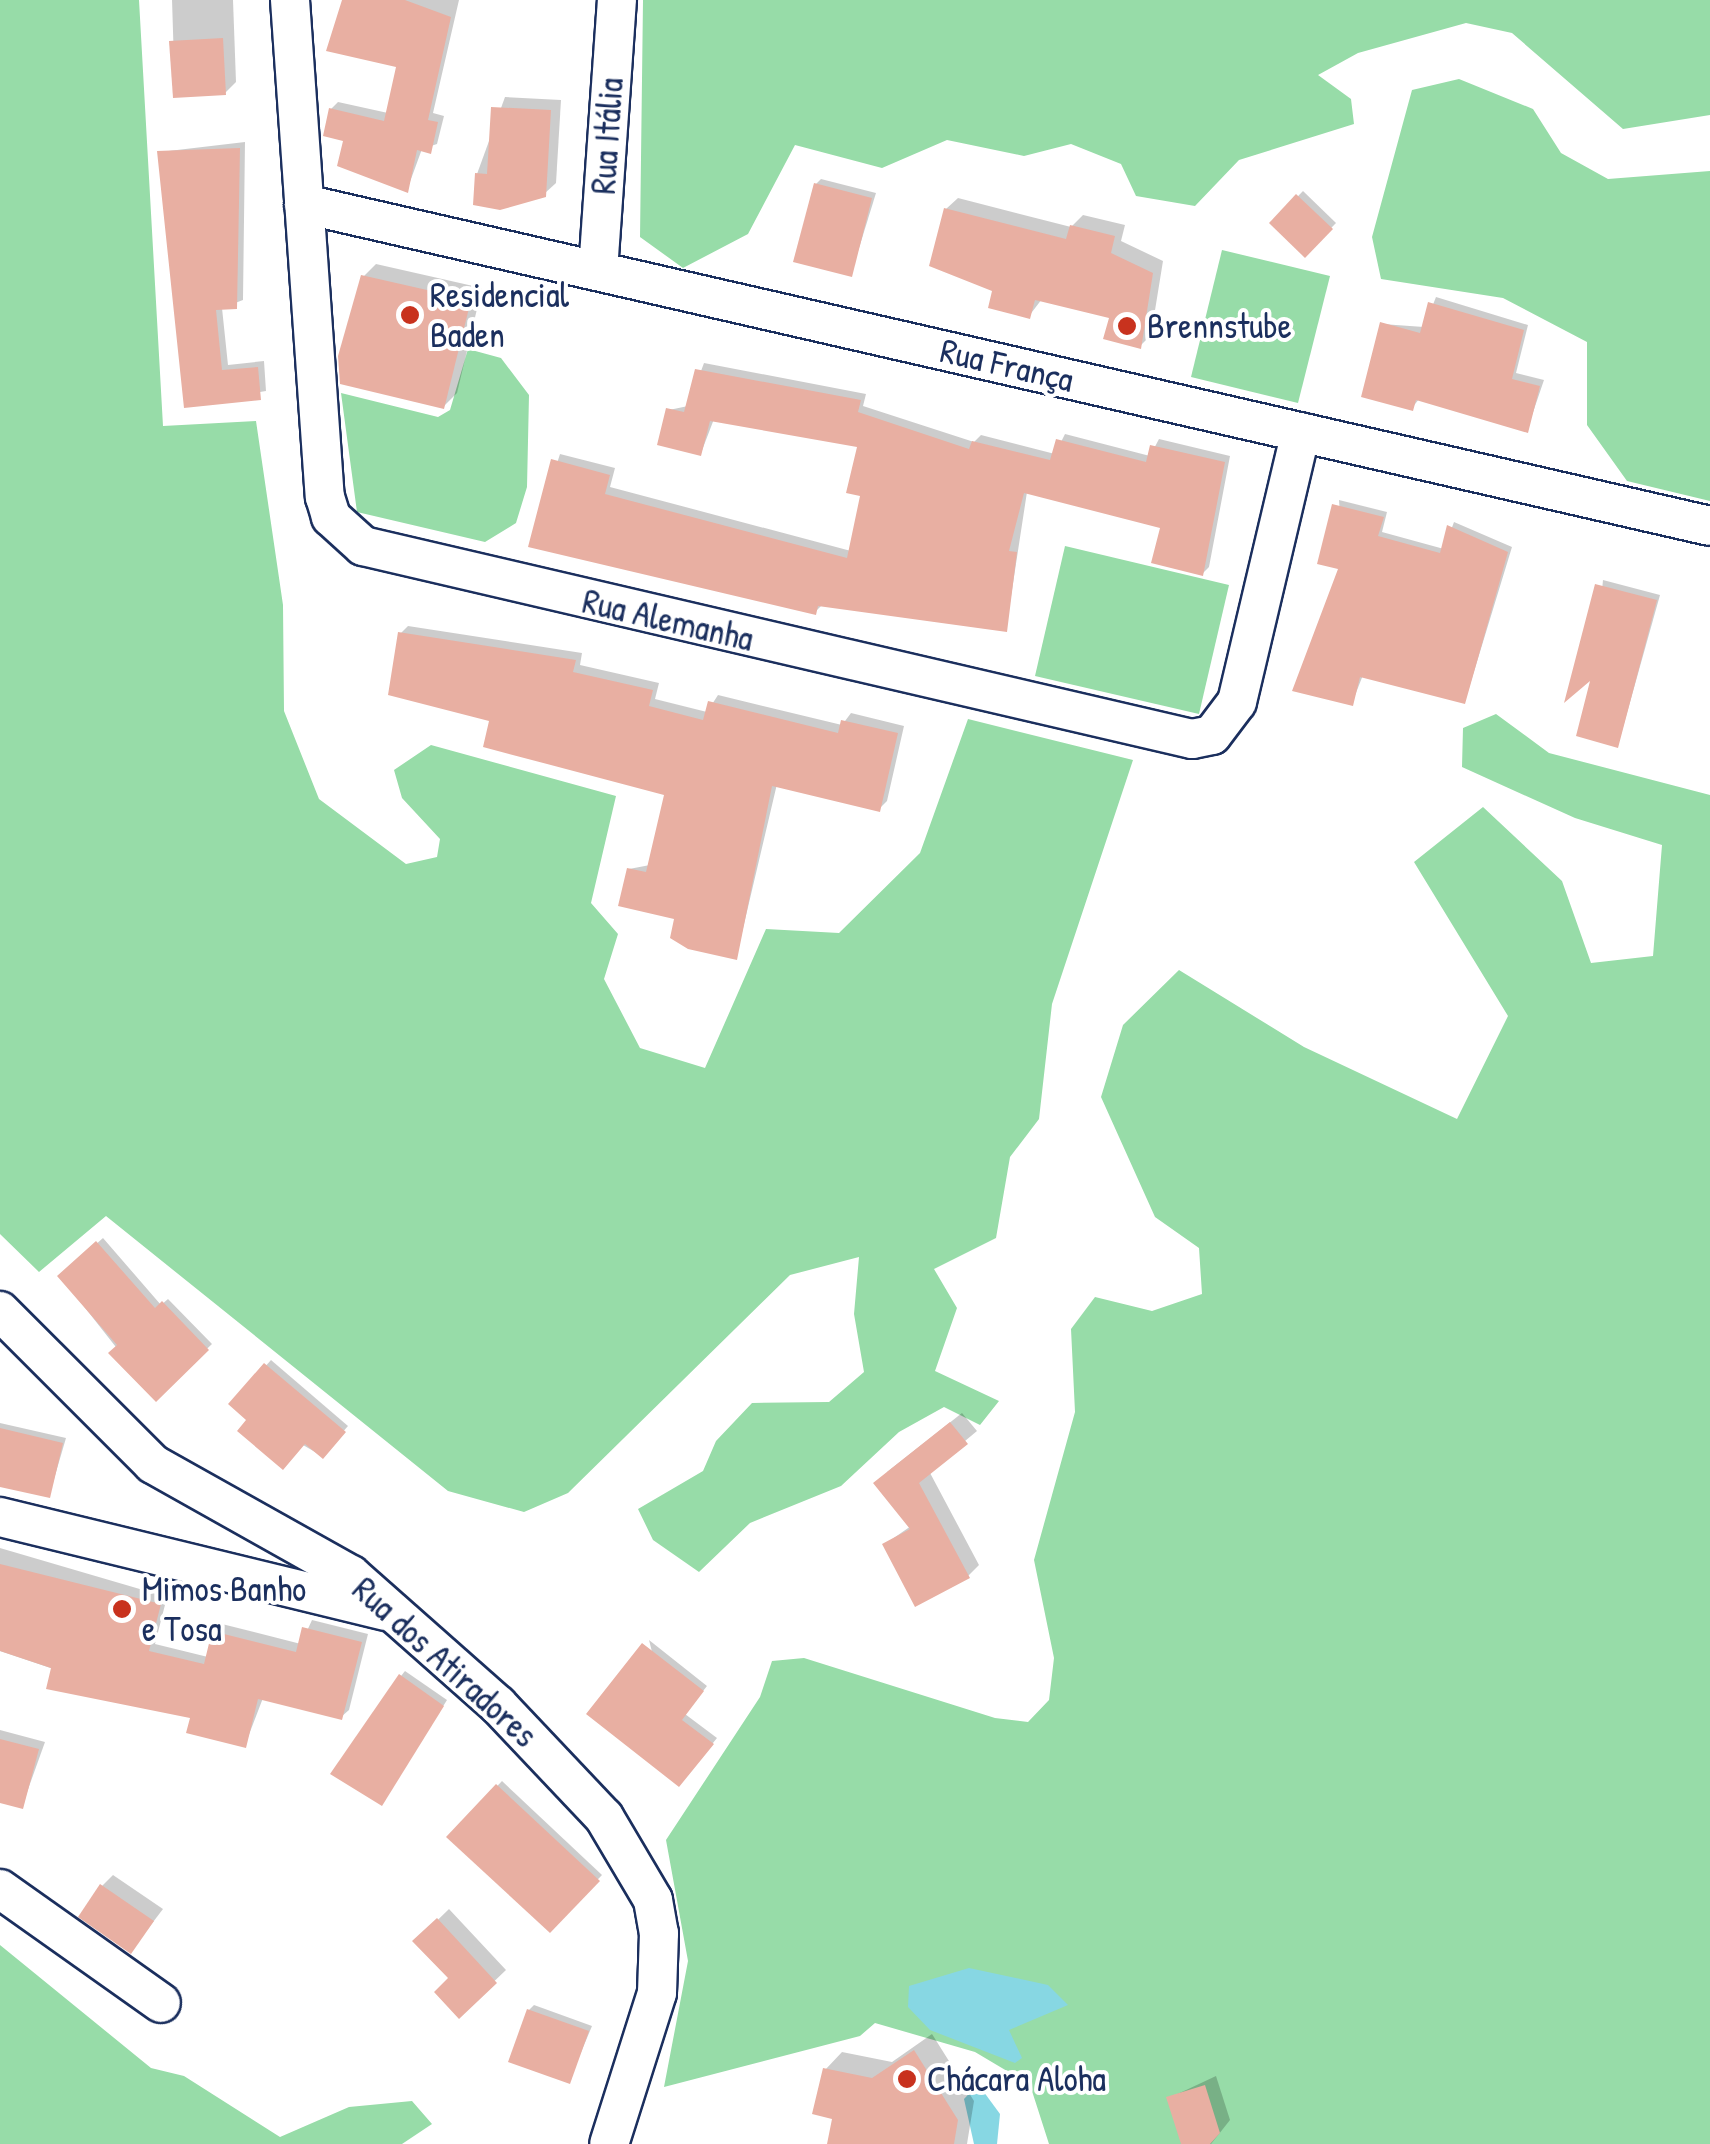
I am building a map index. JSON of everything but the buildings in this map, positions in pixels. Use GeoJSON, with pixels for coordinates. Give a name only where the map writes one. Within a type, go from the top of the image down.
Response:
{"type":"FeatureCollection","features":[{"type":"Feature","properties":{"kind":"street","name":"Rua Alemanha"},"geometry":{"type":"LineString","coordinates":[[290,0],[324,496],[331,517],[363,546],[1148,731],[1192,738],[1228,720],[1301,432]]}},
{"type":"Feature","properties":{"kind":"street","name":"Rua Itália"},"geometry":{"type":"LineString","coordinates":[[598,272],[616,0]]}},
{"type":"Feature","properties":{"kind":"street","name":"Rua França"},"geometry":{"type":"LineString","coordinates":[[304,204],[1710,526]]}},
{"type":"Feature","properties":{"kind":"street","name":"Rua dos Atiradores"},"geometry":{"type":"LineString","coordinates":[[0,1312],[154,1464],[318,1553],[396,1614],[604,1816],[654,1900],[657,1993],[609,2144]]}},
{"type":"Feature","properties":{"kind":"street"},"geometry":{"type":"LineString","coordinates":[[0,1517],[396,1614]]}},
{"type":"Feature","properties":{"kind":"street"},"geometry":{"type":"LineString","coordinates":[[0,1889],[161,2004]]}},
{"type":"Feature","properties":{"kind":"green space"},"geometry":{"type":"Polygon","coordinates":[[[0,0],[139,0],[163,426],[256,421],[283,605],[284,711],[319,799],[406,864],[437,857],[440,839],[402,798],[394,770],[431,745],[616,796],[591,903],[618,934],[604,979],[640,1048],[705,1068],[766,929],[839,933],[920,853],[968,719],[1133,760],[1052,1004],[1039,1119],[1010,1157],[996,1238],[934,1269],[957,1308],[935,1371],[999,1401],[980,1425],[944,1407],[899,1432],[841,1486],[750,1523],[699,1572],[653,1540],[638,1509],[703,1471],[716,1441],[752,1403],[829,1402],[864,1372],[854,1314],[859,1257],[790,1275],[568,1493],[524,1512],[448,1491],[106,1216],[39,1272],[0,1234],[0,0]]]}},
{"type":"Feature","properties":{"kind":"green space"},"geometry":{"type":"Polygon","coordinates":[[[643,0],[1710,0],[1710,115],[1623,129],[1512,33],[1466,23],[1358,53],[1318,75],[1351,99],[1354,124],[1239,160],[1195,206],[1136,196],[1121,164],[1071,144],[1024,156],[947,140],[882,168],[795,145],[748,234],[683,268],[640,237],[643,0]]]}},
{"type":"Feature","properties":{"kind":"green space"},"geometry":{"type":"Polygon","coordinates":[[[1459,79],[1533,109],[1561,153],[1608,179],[1710,171],[1710,501],[1627,481],[1587,425],[1587,342],[1503,298],[1381,279],[1372,237],[1412,90],[1459,79]]]}},
{"type":"Feature","properties":{"kind":"green space"},"geometry":{"type":"Polygon","coordinates":[[[1222,250],[1330,276],[1298,403],[1191,377],[1222,250]]]}},
{"type":"Feature","properties":{"kind":"green space"},"geometry":{"type":"Polygon","coordinates":[[[468,349],[501,358],[529,395],[527,487],[516,523],[485,542],[357,512],[341,393],[438,417],[450,410],[468,349]]]}},
{"type":"Feature","properties":{"kind":"green space"},"geometry":{"type":"Polygon","coordinates":[[[1065,546],[1229,585],[1199,714],[1035,676],[1065,546]]]}},
{"type":"Feature","properties":{"kind":"green space"},"geometry":{"type":"Polygon","coordinates":[[[1496,714],[1549,753],[1710,795],[1710,2144],[1049,2144],[1032,2091],[1012,2074],[975,2052],[875,2023],[860,2036],[664,2087],[688,1961],[666,1840],[760,1697],[772,1661],[804,1658],[995,1718],[1028,1722],[1049,1700],[1054,1658],[1034,1560],[1075,1412],[1071,1329],[1095,1297],[1152,1311],[1202,1294],[1199,1248],[1155,1217],[1101,1097],[1123,1025],[1179,970],[1304,1047],[1457,1119],[1508,1016],[1414,862],[1483,807],[1562,881],[1591,963],[1653,956],[1662,845],[1575,818],[1462,767],[1463,728],[1496,714]]]}},
{"type":"Feature","properties":{"kind":"green space"},"geometry":{"type":"Polygon","coordinates":[[[0,1945],[151,2068],[184,2076],[280,2137],[349,2107],[412,2101],[432,2124],[402,2144],[0,2144],[0,1945]]]}},
{"type":"Feature","properties":{"kind":"water"},"geometry":{"type":"Polygon","coordinates":[[[969,1968],[1048,1985],[1068,2005],[1009,2030],[1022,2058],[1015,2063],[930,2030],[908,2007],[909,1986],[969,1968]]]}},
{"type":"Feature","properties":{"kind":"water"},"geometry":{"type":"Polygon","coordinates":[[[978,2084],[1000,2114],[997,2144],[974,2144],[964,2099],[978,2084]]]}},
{"type":"Feature","properties":{"kind":"place","name":"Residencial Baden"},"geometry":{"type":"Point","coordinates":[410,315]}},
{"type":"Feature","properties":{"kind":"place","name":"Brennstube"},"geometry":{"type":"Point","coordinates":[1127,326]}},
{"type":"Feature","properties":{"kind":"place","name":"Mimos Banho e Tosa"},"geometry":{"type":"Point","coordinates":[122,1609]}},
{"type":"Feature","properties":{"kind":"place","name":"Chácara Aloha"},"geometry":{"type":"Point","coordinates":[907,2079]}}]}
